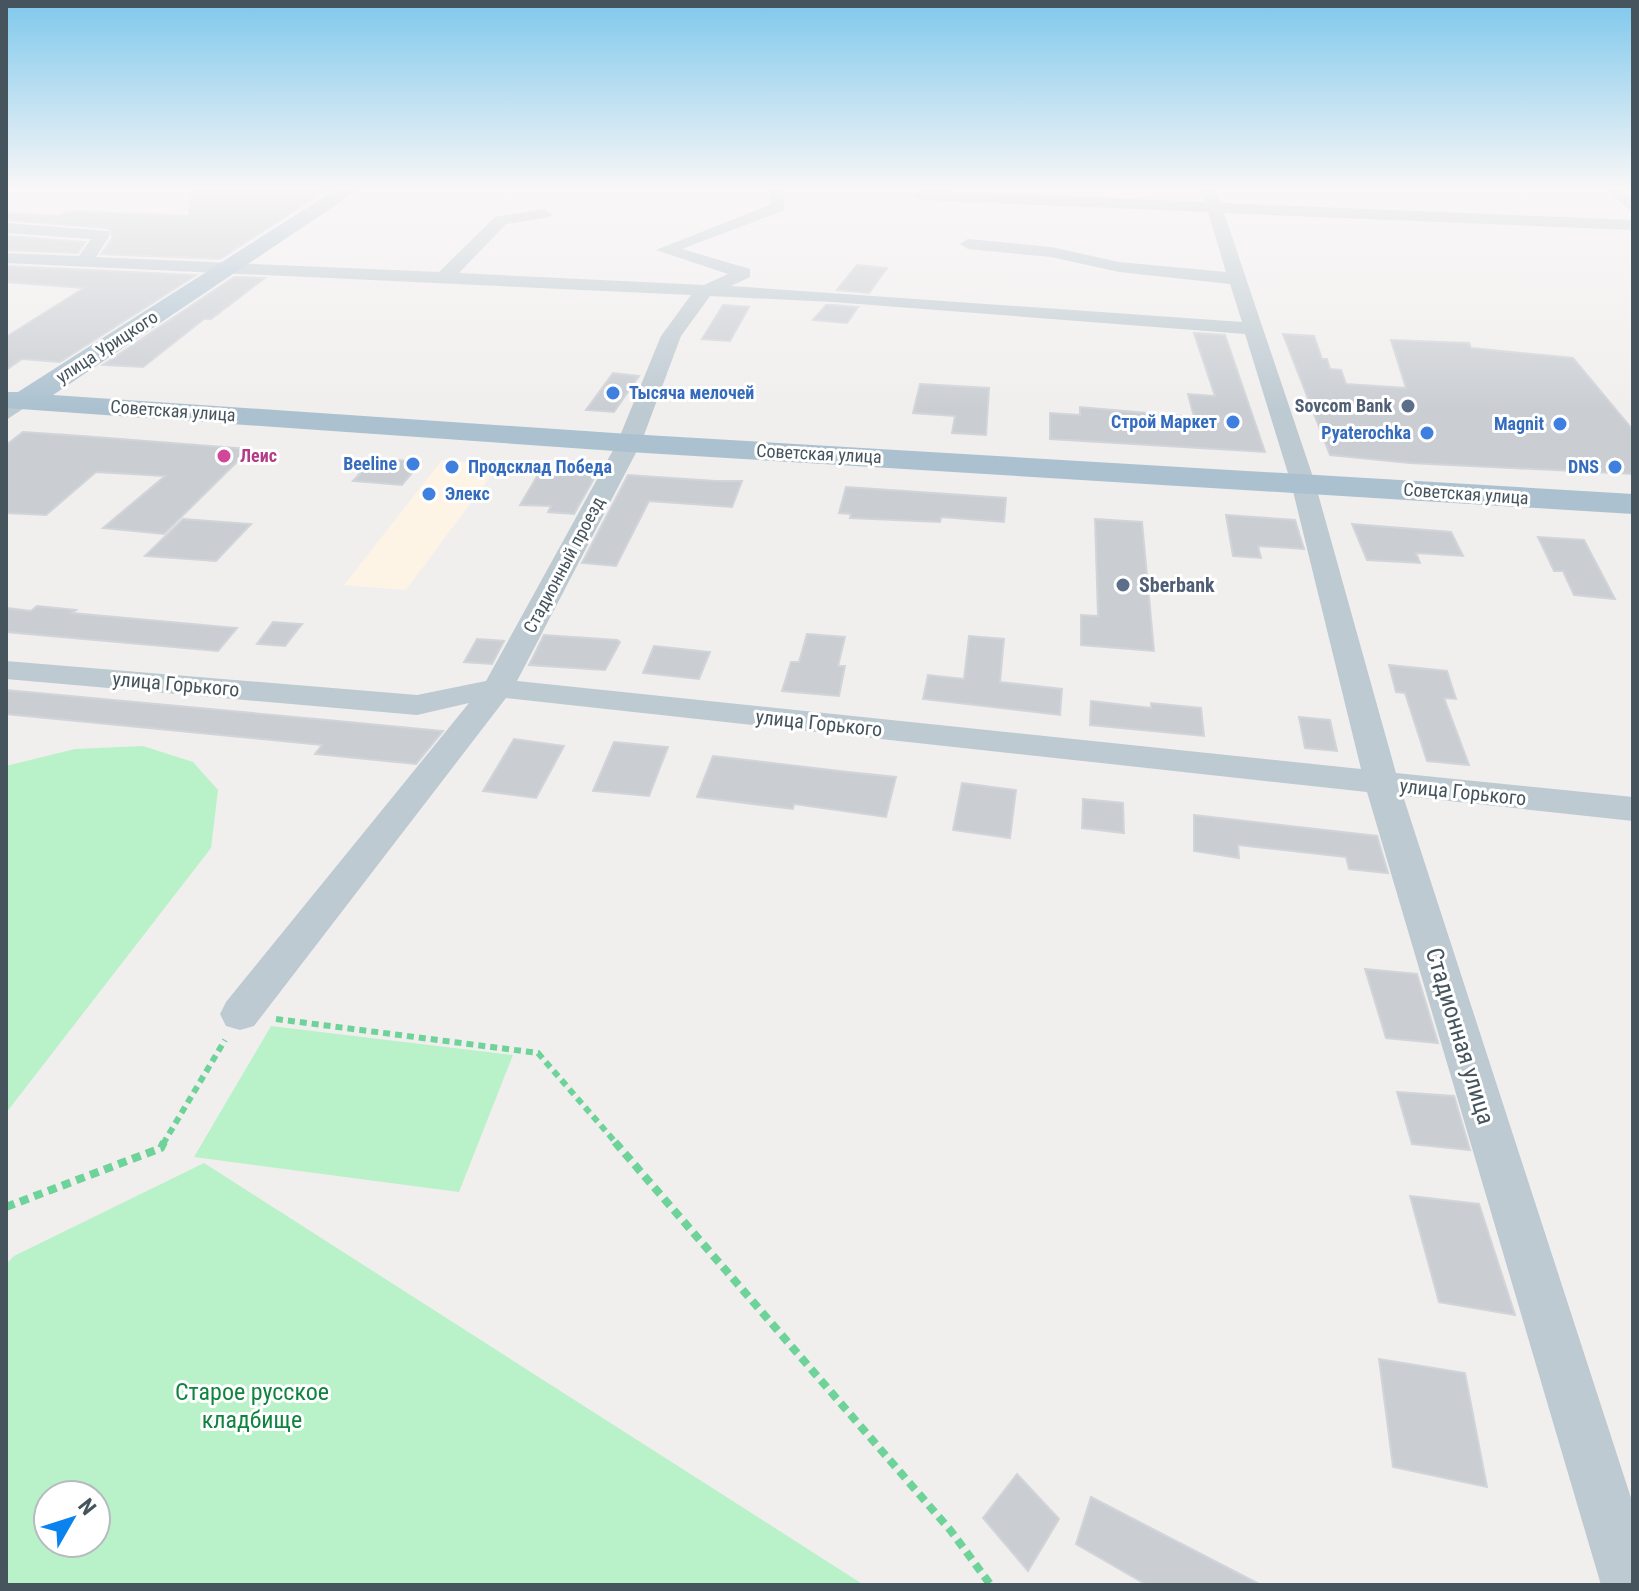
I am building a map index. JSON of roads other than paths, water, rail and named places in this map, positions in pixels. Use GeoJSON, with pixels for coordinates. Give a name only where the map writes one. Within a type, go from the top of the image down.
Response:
{"type":"FeatureCollection","features":[{"type":"Feature","properties":{"kind":"main road","name":"улица Урицкого"},"geometry":{"type":"LineString","coordinates":[[12,405],[240,262]]}},
{"type":"Feature","properties":{"kind":"main road","name":"Советская улица"},"geometry":{"type":"LineString","coordinates":[[12,405],[1633,504]]}},
{"type":"Feature","properties":{"kind":"street"},"geometry":{"type":"LineString","coordinates":[[89,262],[618,289],[833,296],[1253,329]]}},
{"type":"Feature","properties":{"kind":"street"},"geometry":{"type":"LineString","coordinates":[[442,280],[459,262]]}},
{"type":"Feature","properties":{"kind":"street"},"geometry":{"type":"LineString","coordinates":[[703,292],[744,273],[707,262]]}},
{"type":"Feature","properties":{"kind":"street"},"geometry":{"type":"LineString","coordinates":[[1097,262],[1237,279]]}},
{"type":"Feature","properties":{"kind":"street","name":"Стадионная улица"},"geometry":{"type":"LineString","coordinates":[[1232,262],[1303,483],[1382,784],[1630,1585]]}},
{"type":"Feature","properties":{"kind":"street","name":"Стадионный проезд"},"geometry":{"type":"LineString","coordinates":[[240,1014],[498,688],[629,443],[671,336],[703,292]]}},
{"type":"Feature","properties":{"kind":"street","name":"улица Горького"},"geometry":{"type":"LineString","coordinates":[[6,670],[417,705],[498,688],[1633,809]]}},
{"type":"Feature","properties":{"kind":"place","name":"Тысяча мелочей"},"geometry":{"type":"Point","coordinates":[613,393]}},
{"type":"Feature","properties":{"kind":"place","name":"Sovcom Bank"},"geometry":{"type":"Point","coordinates":[1408,406]}},
{"type":"Feature","properties":{"kind":"place","name":"Строй Маркет"},"geometry":{"type":"Point","coordinates":[1233,422]}},
{"type":"Feature","properties":{"kind":"place","name":"Magnit"},"geometry":{"type":"Point","coordinates":[1560,424]}},
{"type":"Feature","properties":{"kind":"place","name":"Pyaterochka"},"geometry":{"type":"Point","coordinates":[1427,433]}},
{"type":"Feature","properties":{"kind":"place","name":"Леис"},"geometry":{"type":"Point","coordinates":[224,456]}},
{"type":"Feature","properties":{"kind":"place","name":"Beeline"},"geometry":{"type":"Point","coordinates":[413,464]}},
{"type":"Feature","properties":{"kind":"place","name":"Продсклад Победа"},"geometry":{"type":"Point","coordinates":[452,467]}},
{"type":"Feature","properties":{"kind":"place","name":"DNS"},"geometry":{"type":"Point","coordinates":[1615,467]}},
{"type":"Feature","properties":{"kind":"place","name":"Элекс"},"geometry":{"type":"Point","coordinates":[429,494]}},
{"type":"Feature","properties":{"kind":"place","name":"Sberbank"},"geometry":{"type":"Point","coordinates":[1123,585]}},
{"type":"Feature","properties":{"kind":"park label","name":"Старое русское кладбище"},"geometry":{"type":"Point","coordinates":[252,1406]}}]}
